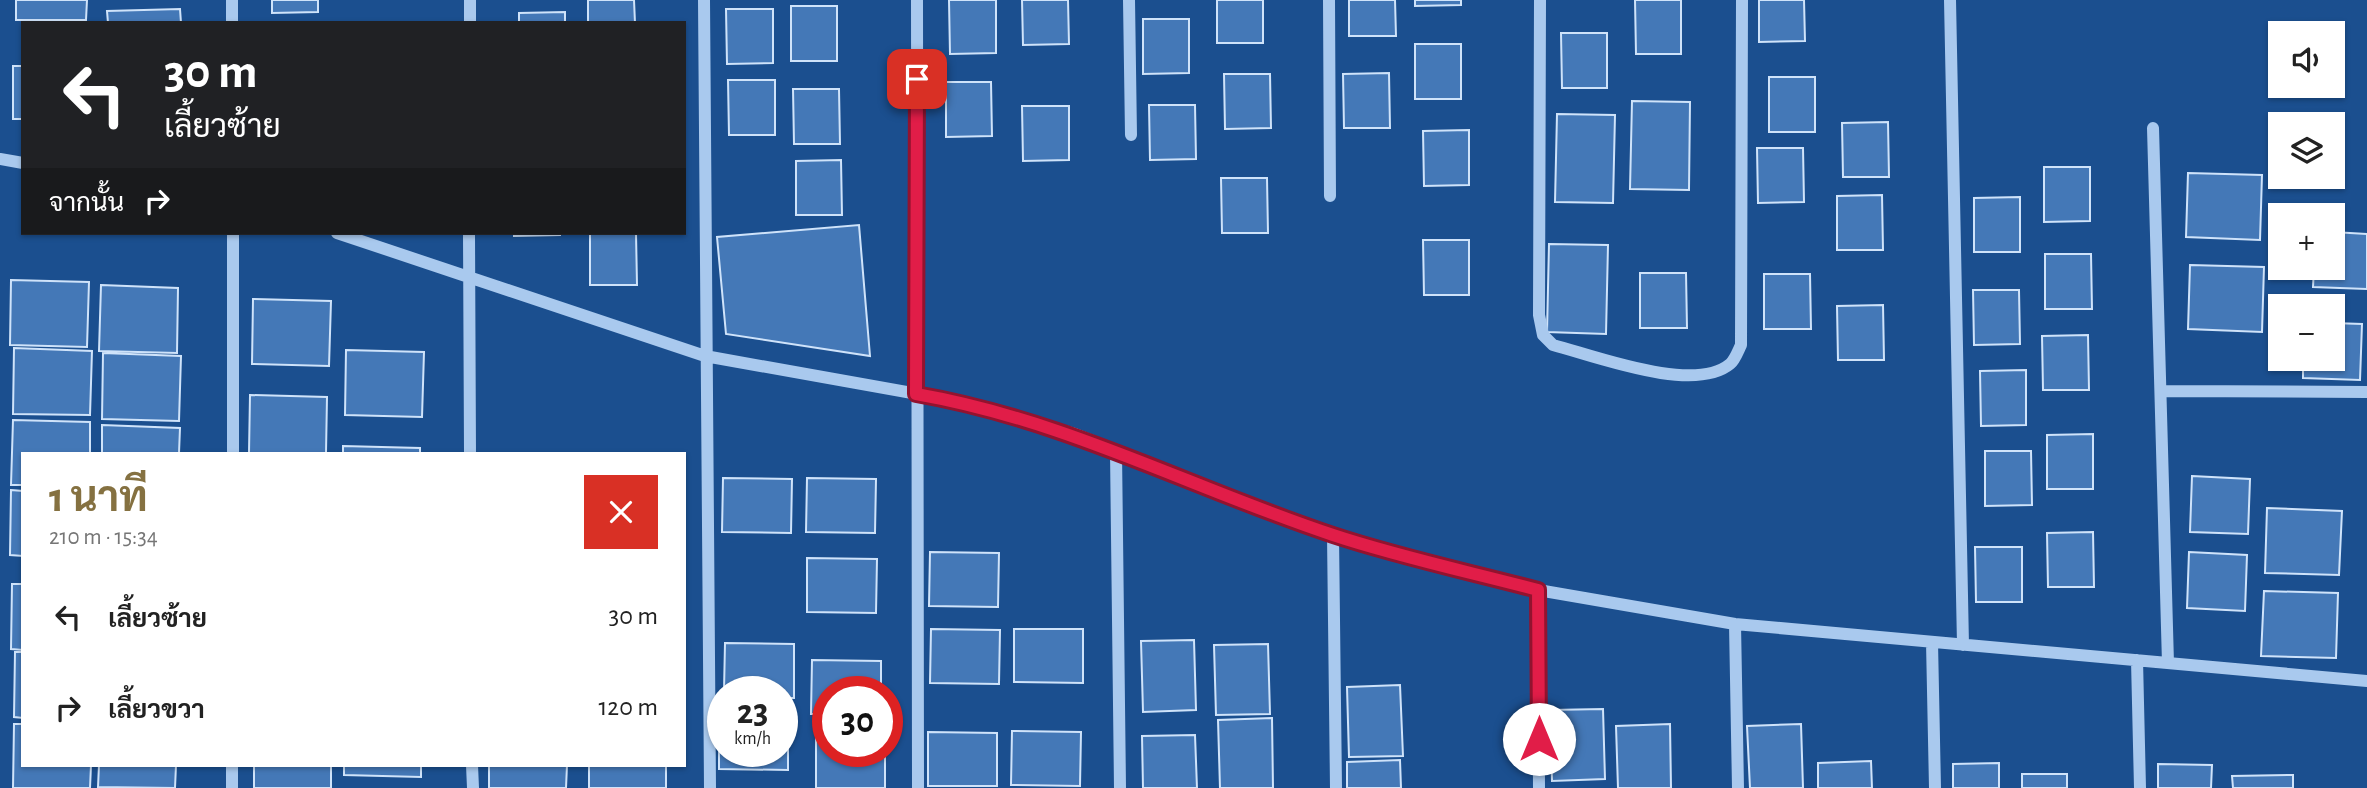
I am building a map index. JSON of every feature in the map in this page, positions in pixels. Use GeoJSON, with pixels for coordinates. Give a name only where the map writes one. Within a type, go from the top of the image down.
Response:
{"type":"FeatureCollection","features":[{"type":"Feature","properties":{"kind":"street"},"geometry":{"type":"LineString","coordinates":[[232,0],[232,21]]}},
{"type":"Feature","properties":{"kind":"street"},"geometry":{"type":"LineString","coordinates":[[470,0],[470,21]]}},
{"type":"Feature","properties":{"kind":"street"},"geometry":{"type":"LineString","coordinates":[[704,0],[710,788]]}},
{"type":"Feature","properties":{"kind":"street"},"geometry":{"type":"LineString","coordinates":[[917,0],[918,788]]}},
{"type":"Feature","properties":{"kind":"street"},"geometry":{"type":"LineString","coordinates":[[1129,0],[1131,135]]}},
{"type":"Feature","properties":{"kind":"street"},"geometry":{"type":"LineString","coordinates":[[1329,0],[1330,196]]}},
{"type":"Feature","properties":{"kind":"street"},"geometry":{"type":"LineString","coordinates":[[1540,0],[1539,316],[1543,335],[1553,345],[1664,374],[1694,376],[1717,372],[1732,363],[1741,345],[1742,0]]}},
{"type":"Feature","properties":{"kind":"street"},"geometry":{"type":"LineString","coordinates":[[1950,0],[1963,645]]}},
{"type":"Feature","properties":{"kind":"street"},"geometry":{"type":"LineString","coordinates":[[2153,128],[2168,663]]}},
{"type":"Feature","properties":{"kind":"street"},"geometry":{"type":"LineString","coordinates":[[0,159],[21,163]]}},
{"type":"Feature","properties":{"kind":"street"},"geometry":{"type":"LineString","coordinates":[[233,235],[233,452]]}},
{"type":"Feature","properties":{"kind":"street"},"geometry":{"type":"LineString","coordinates":[[343,235],[705,356],[968,403],[1075,435],[1333,535],[1538,590],[1735,624],[2367,681]]}},
{"type":"Feature","properties":{"kind":"street"},"geometry":{"type":"LineString","coordinates":[[469,235],[470,452]]}},
{"type":"Feature","properties":{"kind":"street"},"geometry":{"type":"LineString","coordinates":[[2162,391],[2367,392]]}},
{"type":"Feature","properties":{"kind":"street"},"geometry":{"type":"LineString","coordinates":[[1116,451],[1120,788]]}},
{"type":"Feature","properties":{"kind":"street"},"geometry":{"type":"LineString","coordinates":[[1333,535],[1336,788]]}},
{"type":"Feature","properties":{"kind":"street"},"geometry":{"type":"LineString","coordinates":[[1538,590],[1539,788]]}},
{"type":"Feature","properties":{"kind":"street"},"geometry":{"type":"LineString","coordinates":[[1735,624],[1738,788]]}},
{"type":"Feature","properties":{"kind":"street"},"geometry":{"type":"LineString","coordinates":[[1932,642],[1935,788]]}},
{"type":"Feature","properties":{"kind":"street"},"geometry":{"type":"LineString","coordinates":[[2137,660],[2140,788]]}},
{"type":"Feature","properties":{"kind":"street"},"geometry":{"type":"LineString","coordinates":[[232,767],[232,788]]}},
{"type":"Feature","properties":{"kind":"street"},"geometry":{"type":"LineString","coordinates":[[472,767],[473,788]]}},
{"type":"Feature","properties":{"kind":"building"},"geometry":{"type":"Polygon","coordinates":[[[16,0],[87,0],[86,20],[16,20],[16,0]]]}},
{"type":"Feature","properties":{"kind":"building"},"geometry":{"type":"Polygon","coordinates":[[[272,0],[318,0],[318,12],[272,13],[272,0]]]}},
{"type":"Feature","properties":{"kind":"building"},"geometry":{"type":"Polygon","coordinates":[[[588,0],[634,0],[635,21],[588,21],[588,0]]]}},
{"type":"Feature","properties":{"kind":"building"},"geometry":{"type":"Polygon","coordinates":[[[949,0],[996,0],[996,53],[950,54],[949,0]]]}},
{"type":"Feature","properties":{"kind":"building"},"geometry":{"type":"Polygon","coordinates":[[[1022,0],[1068,0],[1069,44],[1023,45],[1022,0]]]}},
{"type":"Feature","properties":{"kind":"building"},"geometry":{"type":"Polygon","coordinates":[[[1217,0],[1263,0],[1263,43],[1217,43],[1217,0]]]}},
{"type":"Feature","properties":{"kind":"building"},"geometry":{"type":"Polygon","coordinates":[[[1349,0],[1395,0],[1396,36],[1349,36],[1349,0]]]}},
{"type":"Feature","properties":{"kind":"building"},"geometry":{"type":"Polygon","coordinates":[[[1415,0],[1461,0],[1461,5],[1415,6],[1415,0]]]}},
{"type":"Feature","properties":{"kind":"building"},"geometry":{"type":"Polygon","coordinates":[[[1635,0],[1681,0],[1681,54],[1636,54],[1635,0]]]}},
{"type":"Feature","properties":{"kind":"building"},"geometry":{"type":"Polygon","coordinates":[[[1759,0],[1804,0],[1805,41],[1759,42],[1759,0]]]}},
{"type":"Feature","properties":{"kind":"building"},"geometry":{"type":"Polygon","coordinates":[[[791,6],[837,6],[837,61],[791,61],[791,6]]]}},
{"type":"Feature","properties":{"kind":"building"},"geometry":{"type":"Polygon","coordinates":[[[180,9],[181,21],[108,21],[107,11],[180,9]]]}},
{"type":"Feature","properties":{"kind":"building"},"geometry":{"type":"Polygon","coordinates":[[[726,9],[773,9],[773,63],[727,64],[726,9]]]}},
{"type":"Feature","properties":{"kind":"building"},"geometry":{"type":"Polygon","coordinates":[[[565,12],[565,21],[519,21],[519,13],[565,12]]]}},
{"type":"Feature","properties":{"kind":"building"},"geometry":{"type":"Polygon","coordinates":[[[1143,19],[1189,19],[1189,73],[1143,74],[1143,19]]]}},
{"type":"Feature","properties":{"kind":"building"},"geometry":{"type":"Polygon","coordinates":[[[1561,33],[1607,33],[1607,88],[1562,88],[1561,33]]]}},
{"type":"Feature","properties":{"kind":"building"},"geometry":{"type":"Polygon","coordinates":[[[1415,44],[1461,44],[1461,99],[1415,99],[1415,44]]]}},
{"type":"Feature","properties":{"kind":"building"},"geometry":{"type":"Polygon","coordinates":[[[13,66],[21,66],[21,119],[13,119],[13,66]]]}},
{"type":"Feature","properties":{"kind":"building"},"geometry":{"type":"Polygon","coordinates":[[[1389,73],[1390,128],[1344,128],[1343,74],[1389,73]]]}},
{"type":"Feature","properties":{"kind":"building"},"geometry":{"type":"Polygon","coordinates":[[[1224,74],[1270,74],[1271,128],[1225,129],[1224,74]]]}},
{"type":"Feature","properties":{"kind":"building"},"geometry":{"type":"Polygon","coordinates":[[[1769,77],[1815,77],[1815,132],[1769,132],[1769,77]]]}},
{"type":"Feature","properties":{"kind":"building"},"geometry":{"type":"Polygon","coordinates":[[[728,80],[775,80],[775,135],[729,135],[728,80]]]}},
{"type":"Feature","properties":{"kind":"building"},"geometry":{"type":"Polygon","coordinates":[[[946,82],[991,82],[992,136],[946,137],[946,82]]]}},
{"type":"Feature","properties":{"kind":"building"},"geometry":{"type":"Polygon","coordinates":[[[793,89],[839,89],[840,144],[794,144],[793,89]]]}},
{"type":"Feature","properties":{"kind":"building"},"geometry":{"type":"Polygon","coordinates":[[[1632,101],[1690,102],[1689,190],[1630,189],[1632,101]]]}},
{"type":"Feature","properties":{"kind":"building"},"geometry":{"type":"Polygon","coordinates":[[[1149,105],[1195,105],[1196,159],[1150,160],[1149,105]]]}},
{"type":"Feature","properties":{"kind":"building"},"geometry":{"type":"Polygon","coordinates":[[[1022,106],[1069,106],[1069,160],[1023,161],[1022,106]]]}},
{"type":"Feature","properties":{"kind":"building"},"geometry":{"type":"Polygon","coordinates":[[[1557,114],[1615,115],[1613,203],[1555,202],[1557,114]]]}},
{"type":"Feature","properties":{"kind":"building"},"geometry":{"type":"Polygon","coordinates":[[[1888,122],[1889,177],[1843,177],[1842,123],[1888,122]]]}},
{"type":"Feature","properties":{"kind":"building"},"geometry":{"type":"Polygon","coordinates":[[[1469,130],[1469,185],[1424,186],[1423,131],[1469,130]]]}},
{"type":"Feature","properties":{"kind":"building"},"geometry":{"type":"Polygon","coordinates":[[[1757,148],[1803,148],[1804,202],[1758,203],[1757,148]]]}},
{"type":"Feature","properties":{"kind":"building"},"geometry":{"type":"Polygon","coordinates":[[[841,160],[842,215],[796,215],[796,161],[841,160]]]}},
{"type":"Feature","properties":{"kind":"building"},"geometry":{"type":"Polygon","coordinates":[[[2044,167],[2090,167],[2090,221],[2044,222],[2044,167]]]}},
{"type":"Feature","properties":{"kind":"building"},"geometry":{"type":"Polygon","coordinates":[[[2188,173],[2262,175],[2260,240],[2186,237],[2188,173]]]}},
{"type":"Feature","properties":{"kind":"building"},"geometry":{"type":"Polygon","coordinates":[[[1221,178],[1267,178],[1268,233],[1222,233],[1221,178]]]}},
{"type":"Feature","properties":{"kind":"building"},"geometry":{"type":"Polygon","coordinates":[[[1882,195],[1883,250],[1837,250],[1837,196],[1882,195]]]}},
{"type":"Feature","properties":{"kind":"building"},"geometry":{"type":"Polygon","coordinates":[[[2020,197],[2020,252],[1974,252],[1974,198],[2020,197]]]}},
{"type":"Feature","properties":{"kind":"building"},"geometry":{"type":"Polygon","coordinates":[[[859,225],[870,356],[726,334],[717,237],[859,225]]]}},
{"type":"Feature","properties":{"kind":"building"},"geometry":{"type":"Polygon","coordinates":[[[2345,233],[2367,234],[2367,289],[2313,287],[2313,280],[2345,280],[2345,233]]]}},
{"type":"Feature","properties":{"kind":"building"},"geometry":{"type":"Polygon","coordinates":[[[590,235],[636,235],[637,285],[590,285],[590,235]]]}},
{"type":"Feature","properties":{"kind":"building"},"geometry":{"type":"Polygon","coordinates":[[[1423,240],[1469,240],[1469,295],[1424,295],[1423,240]]]}},
{"type":"Feature","properties":{"kind":"building"},"geometry":{"type":"Polygon","coordinates":[[[1549,244],[1608,245],[1606,334],[1547,332],[1549,244]]]}},
{"type":"Feature","properties":{"kind":"building"},"geometry":{"type":"Polygon","coordinates":[[[2045,254],[2091,254],[2092,309],[2045,309],[2045,254]]]}},
{"type":"Feature","properties":{"kind":"building"},"geometry":{"type":"Polygon","coordinates":[[[2190,265],[2264,267],[2262,332],[2188,329],[2190,265]]]}},
{"type":"Feature","properties":{"kind":"building"},"geometry":{"type":"Polygon","coordinates":[[[1640,273],[1686,273],[1687,328],[1640,328],[1640,273]]]}},
{"type":"Feature","properties":{"kind":"building"},"geometry":{"type":"Polygon","coordinates":[[[1764,274],[1810,274],[1811,329],[1764,329],[1764,274]]]}},
{"type":"Feature","properties":{"kind":"building"},"geometry":{"type":"Polygon","coordinates":[[[11,280],[89,282],[87,347],[10,345],[11,280]]]}},
{"type":"Feature","properties":{"kind":"building"},"geometry":{"type":"Polygon","coordinates":[[[101,285],[178,288],[177,353],[99,351],[101,285]]]}},
{"type":"Feature","properties":{"kind":"building"},"geometry":{"type":"Polygon","coordinates":[[[1973,290],[2019,290],[2020,344],[1974,345],[1973,290]]]}},
{"type":"Feature","properties":{"kind":"building"},"geometry":{"type":"Polygon","coordinates":[[[253,299],[331,301],[329,366],[252,364],[253,299]]]}},
{"type":"Feature","properties":{"kind":"building"},"geometry":{"type":"Polygon","coordinates":[[[1883,305],[1884,360],[1838,360],[1837,306],[1883,305]]]}},
{"type":"Feature","properties":{"kind":"building"},"geometry":{"type":"Polygon","coordinates":[[[2345,323],[2362,324],[2360,380],[2303,378],[2303,371],[2345,371],[2345,323]]]}},
{"type":"Feature","properties":{"kind":"building"},"geometry":{"type":"Polygon","coordinates":[[[2088,335],[2089,390],[2043,390],[2042,336],[2088,335]]]}},
{"type":"Feature","properties":{"kind":"building"},"geometry":{"type":"Polygon","coordinates":[[[14,348],[92,351],[90,415],[13,414],[14,348]]]}},
{"type":"Feature","properties":{"kind":"building"},"geometry":{"type":"Polygon","coordinates":[[[346,350],[424,352],[422,417],[345,415],[346,350]]]}},
{"type":"Feature","properties":{"kind":"building"},"geometry":{"type":"Polygon","coordinates":[[[103,353],[181,356],[179,421],[102,419],[103,353]]]}},
{"type":"Feature","properties":{"kind":"building"},"geometry":{"type":"Polygon","coordinates":[[[2026,370],[2026,425],[1981,426],[1980,371],[2026,370]]]}},
{"type":"Feature","properties":{"kind":"building"},"geometry":{"type":"Polygon","coordinates":[[[250,395],[327,397],[326,452],[249,452],[250,395]]]}},
{"type":"Feature","properties":{"kind":"building"},"geometry":{"type":"Polygon","coordinates":[[[13,420],[90,422],[90,452],[21,452],[21,485],[11,485],[13,420]]]}},
{"type":"Feature","properties":{"kind":"building"},"geometry":{"type":"Polygon","coordinates":[[[102,425],[180,428],[179,452],[102,452],[102,425]]]}},
{"type":"Feature","properties":{"kind":"building"},"geometry":{"type":"Polygon","coordinates":[[[2093,434],[2093,489],[2047,489],[2047,435],[2093,434]]]}},
{"type":"Feature","properties":{"kind":"building"},"geometry":{"type":"Polygon","coordinates":[[[343,446],[420,448],[420,452],[343,452],[343,446]]]}},
{"type":"Feature","properties":{"kind":"building"},"geometry":{"type":"Polygon","coordinates":[[[1985,451],[2031,451],[2032,505],[1985,506],[1985,451]]]}},
{"type":"Feature","properties":{"kind":"building"},"geometry":{"type":"Polygon","coordinates":[[[2192,476],[2250,479],[2248,534],[2190,532],[2192,476]]]}},
{"type":"Feature","properties":{"kind":"building"},"geometry":{"type":"Polygon","coordinates":[[[723,478],[792,479],[791,533],[722,532],[723,478]]]}},
{"type":"Feature","properties":{"kind":"building"},"geometry":{"type":"Polygon","coordinates":[[[807,478],[876,479],[875,533],[806,532],[807,478]]]}},
{"type":"Feature","properties":{"kind":"building"},"geometry":{"type":"Polygon","coordinates":[[[11,490],[21,491],[21,556],[10,555],[11,490]]]}},
{"type":"Feature","properties":{"kind":"building"},"geometry":{"type":"Polygon","coordinates":[[[2267,508],[2342,511],[2339,575],[2265,573],[2267,508]]]}},
{"type":"Feature","properties":{"kind":"building"},"geometry":{"type":"Polygon","coordinates":[[[2093,532],[2094,587],[2048,587],[2047,533],[2093,532]]]}},
{"type":"Feature","properties":{"kind":"building"},"geometry":{"type":"Polygon","coordinates":[[[1975,547],[2022,547],[2022,602],[1976,602],[1975,547]]]}},
{"type":"Feature","properties":{"kind":"building"},"geometry":{"type":"Polygon","coordinates":[[[930,552],[999,553],[998,607],[929,606],[930,552]]]}},
{"type":"Feature","properties":{"kind":"building"},"geometry":{"type":"Polygon","coordinates":[[[2189,552],[2247,555],[2245,611],[2187,608],[2189,552]]]}},
{"type":"Feature","properties":{"kind":"building"},"geometry":{"type":"Polygon","coordinates":[[[807,558],[877,559],[876,613],[807,612],[807,558]]]}},
{"type":"Feature","properties":{"kind":"building"},"geometry":{"type":"Polygon","coordinates":[[[12,584],[21,584],[21,650],[11,649],[12,584]]]}},
{"type":"Feature","properties":{"kind":"building"},"geometry":{"type":"Polygon","coordinates":[[[2264,591],[2338,593],[2336,658],[2261,656],[2264,591]]]}},
{"type":"Feature","properties":{"kind":"building"},"geometry":{"type":"Polygon","coordinates":[[[931,629],[1000,630],[999,684],[930,683],[931,629]]]}},
{"type":"Feature","properties":{"kind":"building"},"geometry":{"type":"Polygon","coordinates":[[[1014,629],[1083,629],[1083,683],[1014,682],[1014,629]]]}},
{"type":"Feature","properties":{"kind":"building"},"geometry":{"type":"Polygon","coordinates":[[[1194,640],[1196,710],[1143,712],[1141,641],[1194,640]]]}},
{"type":"Feature","properties":{"kind":"building"},"geometry":{"type":"Polygon","coordinates":[[[725,643],[794,644],[794,676],[724,676],[725,643]]]}},
{"type":"Feature","properties":{"kind":"building"},"geometry":{"type":"Polygon","coordinates":[[[1268,644],[1270,714],[1216,715],[1214,645],[1268,644]]]}},
{"type":"Feature","properties":{"kind":"building"},"geometry":{"type":"Polygon","coordinates":[[[15,652],[21,652],[21,718],[14,717],[15,652]]]}},
{"type":"Feature","properties":{"kind":"building"},"geometry":{"type":"Polygon","coordinates":[[[812,660],[881,661],[881,676],[812,676],[811,714],[812,660]]]}},
{"type":"Feature","properties":{"kind":"building"},"geometry":{"type":"Polygon","coordinates":[[[1400,685],[1403,756],[1349,757],[1347,687],[1400,685]]]}},
{"type":"Feature","properties":{"kind":"building"},"geometry":{"type":"Polygon","coordinates":[[[1603,709],[1605,779],[1552,781],[1550,710],[1603,709]]]}},
{"type":"Feature","properties":{"kind":"building"},"geometry":{"type":"Polygon","coordinates":[[[1272,718],[1273,788],[1220,788],[1218,720],[1272,718]]]}},
{"type":"Feature","properties":{"kind":"building"},"geometry":{"type":"Polygon","coordinates":[[[14,724],[21,724],[21,767],[91,767],[90,788],[13,788],[14,724]]]}},
{"type":"Feature","properties":{"kind":"building"},"geometry":{"type":"Polygon","coordinates":[[[1670,724],[1671,788],[1618,788],[1616,726],[1670,724]]]}},
{"type":"Feature","properties":{"kind":"building"},"geometry":{"type":"Polygon","coordinates":[[[1801,724],[1803,788],[1750,788],[1747,726],[1801,724]]]}},
{"type":"Feature","properties":{"kind":"building"},"geometry":{"type":"Polygon","coordinates":[[[1012,731],[1081,732],[1080,786],[1011,785],[1012,731]]]}},
{"type":"Feature","properties":{"kind":"building"},"geometry":{"type":"Polygon","coordinates":[[[928,732],[997,733],[997,786],[928,786],[928,732]]]}},
{"type":"Feature","properties":{"kind":"building"},"geometry":{"type":"Polygon","coordinates":[[[1195,735],[1197,788],[1143,788],[1142,736],[1195,735]]]}},
{"type":"Feature","properties":{"kind":"building"},"geometry":{"type":"Polygon","coordinates":[[[1400,760],[1401,788],[1347,788],[1347,762],[1400,760]]]}},
{"type":"Feature","properties":{"kind":"building"},"geometry":{"type":"Polygon","coordinates":[[[1871,761],[1872,788],[1818,788],[1818,763],[1871,761]]]}},
{"type":"Feature","properties":{"kind":"building"},"geometry":{"type":"Polygon","coordinates":[[[1999,763],[1999,788],[1953,788],[1953,764],[1999,763]]]}},
{"type":"Feature","properties":{"kind":"building"},"geometry":{"type":"Polygon","coordinates":[[[2158,764],[2212,765],[2211,788],[2158,788],[2158,764]]]}},
{"type":"Feature","properties":{"kind":"building"},"geometry":{"type":"Polygon","coordinates":[[[99,767],[176,767],[175,788],[98,787],[99,767]]]}},
{"type":"Feature","properties":{"kind":"building"},"geometry":{"type":"Polygon","coordinates":[[[254,767],[331,767],[331,788],[254,788],[254,767]]]}},
{"type":"Feature","properties":{"kind":"building"},"geometry":{"type":"Polygon","coordinates":[[[344,767],[421,767],[421,777],[344,775],[344,767]]]}},
{"type":"Feature","properties":{"kind":"building"},"geometry":{"type":"Polygon","coordinates":[[[489,767],[567,767],[566,788],[489,788],[489,767]]]}},
{"type":"Feature","properties":{"kind":"building"},"geometry":{"type":"Polygon","coordinates":[[[589,767],[666,767],[666,788],[589,788],[589,767]]]}},
{"type":"Feature","properties":{"kind":"building"},"geometry":{"type":"Polygon","coordinates":[[[719,767],[788,767],[788,770],[719,767]]]}},
{"type":"Feature","properties":{"kind":"building"},"geometry":{"type":"Polygon","coordinates":[[[816,767],[885,767],[885,788],[816,788],[816,767]]]}},
{"type":"Feature","properties":{"kind":"building"},"geometry":{"type":"Polygon","coordinates":[[[2022,774],[2067,774],[2067,788],[2022,788],[2022,774]]]}},
{"type":"Feature","properties":{"kind":"building"},"geometry":{"type":"Polygon","coordinates":[[[2293,775],[2293,788],[2233,788],[2232,776],[2293,775]]]}},
{"type":"Feature","properties":{"kind":"route"},"geometry":{"type":"LineString","coordinates":[[917,79],[916,394],[968,403],[1075,435],[1333,535],[1538,590],[1539,739]]}}]}
